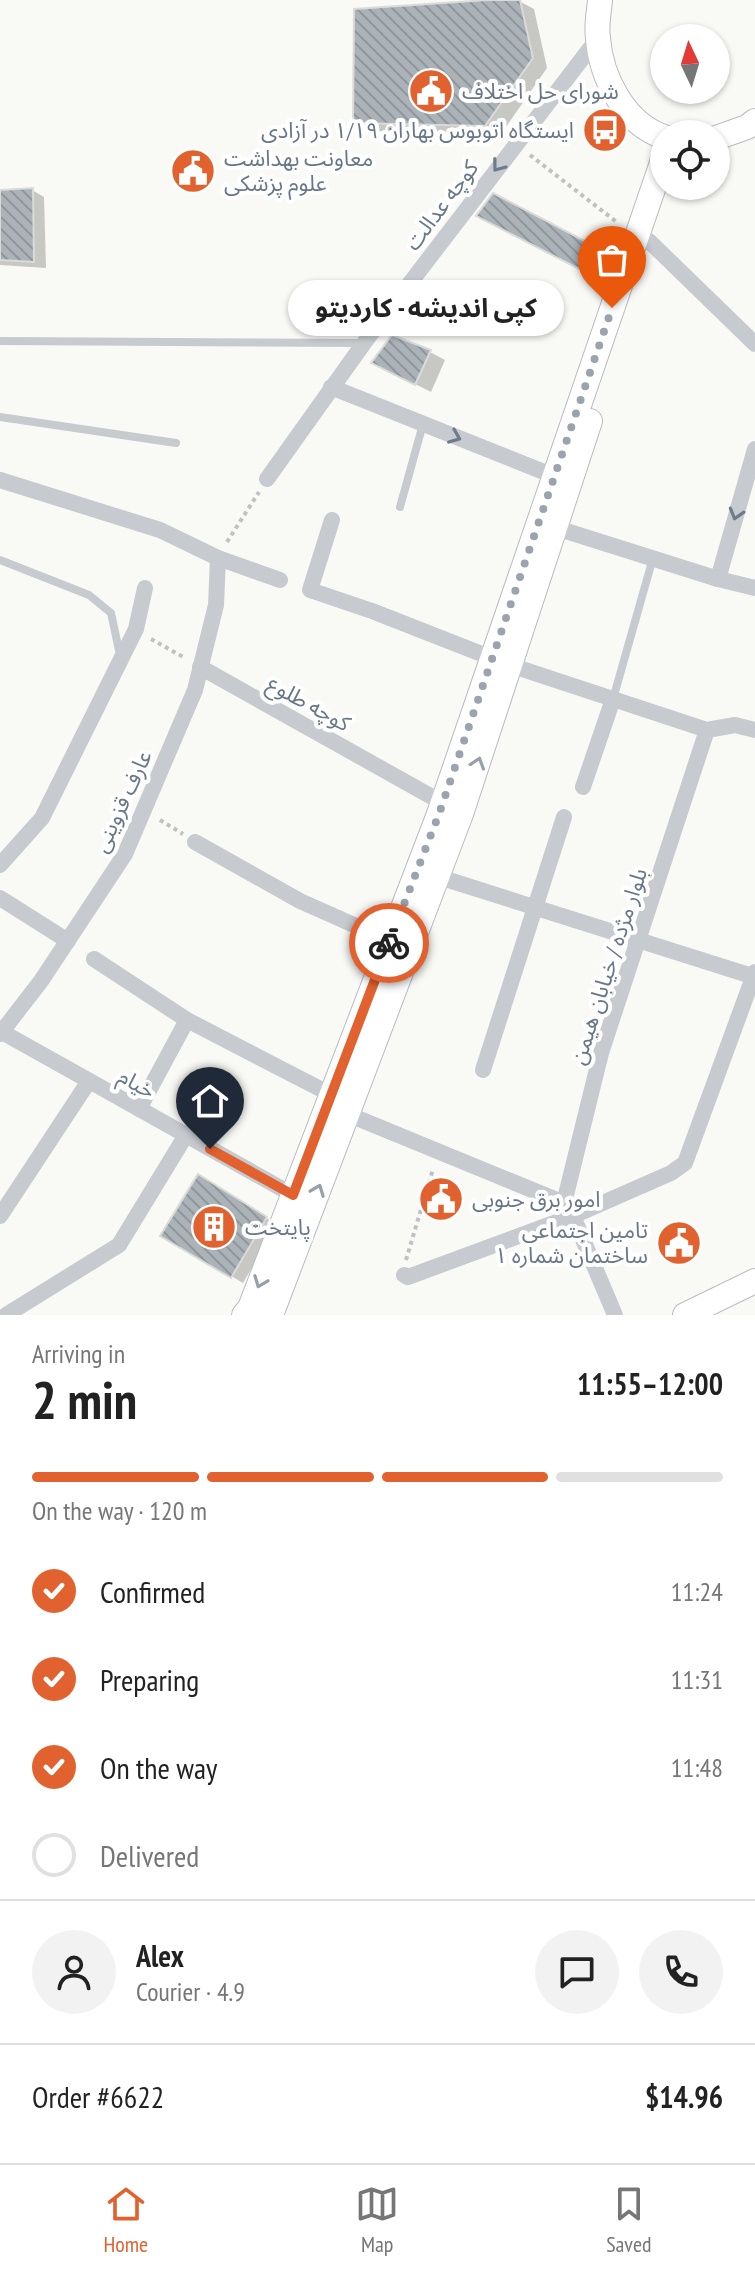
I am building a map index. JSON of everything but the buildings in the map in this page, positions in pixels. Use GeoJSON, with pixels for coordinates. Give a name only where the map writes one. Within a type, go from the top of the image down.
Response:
{"type":"FeatureCollection","features":[{"type":"Feature","properties":{"kind":"street"},"geometry":{"type":"LineString","coordinates":[[600,0],[598,38],[615,95],[650,133]]}},
{"type":"Feature","properties":{"kind":"street","name":"کوچه عدالت"},"geometry":{"type":"LineString","coordinates":[[267,479],[364,343],[598,38]]}},
{"type":"Feature","properties":{"kind":"street"},"geometry":{"type":"LineString","coordinates":[[730,133],[755,121]]}},
{"type":"Feature","properties":{"kind":"street"},"geometry":{"type":"LineString","coordinates":[[547,525],[554,476],[650,198]]}},
{"type":"Feature","properties":{"kind":"street"},"geometry":{"type":"LineString","coordinates":[[271,1315],[335,1105],[390,941],[452,808],[547,525],[662,200]]}},
{"type":"Feature","properties":{"kind":"street"},"geometry":{"type":"LineString","coordinates":[[649,241],[755,344]]}},
{"type":"Feature","properties":{"kind":"street"},"geometry":{"type":"LineString","coordinates":[[331,387],[554,476]]}},
{"type":"Feature","properties":{"kind":"street"},"geometry":{"type":"LineString","coordinates":[[718,579],[755,449]]}},
{"type":"Feature","properties":{"kind":"street"},"geometry":{"type":"LineString","coordinates":[[0,480],[160,530],[218,558],[280,580]]}},
{"type":"Feature","properties":{"kind":"street"},"geometry":{"type":"LineString","coordinates":[[332,520],[310,590],[501,662],[707,730],[735,725],[755,730]]}},
{"type":"Feature","properties":{"kind":"street"},"geometry":{"type":"LineString","coordinates":[[547,525],[755,588]]}},
{"type":"Feature","properties":{"kind":"street","name":"عارف قزوینی"},"geometry":{"type":"LineString","coordinates":[[1,1033],[41,981],[125,854],[195,690],[216,605],[218,558]]}},
{"type":"Feature","properties":{"kind":"street"},"geometry":{"type":"LineString","coordinates":[[0,865],[42,818],[136,629],[145,588]]}},
{"type":"Feature","properties":{"kind":"street","name":"کوچه طلوع"},"geometry":{"type":"LineString","coordinates":[[200,667],[452,808]]}},
{"type":"Feature","properties":{"kind":"street"},"geometry":{"type":"LineString","coordinates":[[583,787],[613,699]]}},
{"type":"Feature","properties":{"kind":"street","name":"بلوار مژده / خیابان هیمن"},"geometry":{"type":"LineString","coordinates":[[568,1210],[601,1053],[707,730]]}},
{"type":"Feature","properties":{"kind":"street"},"geometry":{"type":"LineString","coordinates":[[244,1315],[250,1308],[293,1195],[439,877],[452,808]]}},
{"type":"Feature","properties":{"kind":"street"},"geometry":{"type":"LineString","coordinates":[[483,1070],[564,817]]}},
{"type":"Feature","properties":{"kind":"street"},"geometry":{"type":"LineString","coordinates":[[195,842],[300,901],[390,941]]}},
{"type":"Feature","properties":{"kind":"street"},"geometry":{"type":"LineString","coordinates":[[404,1275],[408,1277],[685,1163],[755,975],[439,877]]}},
{"type":"Feature","properties":{"kind":"street"},"geometry":{"type":"LineString","coordinates":[[0,898],[68,941]]}},
{"type":"Feature","properties":{"kind":"street"},"geometry":{"type":"LineString","coordinates":[[94,959],[187,1020],[335,1105],[568,1210],[615,1315]]}},
{"type":"Feature","properties":{"kind":"street"},"geometry":{"type":"LineString","coordinates":[[139,1109],[187,1020]]}},
{"type":"Feature","properties":{"kind":"street","name":"خیام"},"geometry":{"type":"LineString","coordinates":[[1,1033],[293,1195]]}},
{"type":"Feature","properties":{"kind":"street"},"geometry":{"type":"LineString","coordinates":[[0,1216],[89,1081]]}},
{"type":"Feature","properties":{"kind":"street"},"geometry":{"type":"LineString","coordinates":[[6,1315],[119,1245],[186,1135]]}},
{"type":"Feature","properties":{"kind":"street"},"geometry":{"type":"LineString","coordinates":[[685,1315],[755,1281]]}},
{"type":"Feature","properties":{"kind":"lane"},"geometry":{"type":"LineString","coordinates":[[0,341],[364,343]]}},
{"type":"Feature","properties":{"kind":"lane"},"geometry":{"type":"LineString","coordinates":[[0,417],[176,443]]}},
{"type":"Feature","properties":{"kind":"lane"},"geometry":{"type":"LineString","coordinates":[[400,507],[423,424]]}},
{"type":"Feature","properties":{"kind":"lane"},"geometry":{"type":"LineString","coordinates":[[613,699],[653,558]]}},
{"type":"Feature","properties":{"kind":"lane"},"geometry":{"type":"LineString","coordinates":[[0,560],[89,595],[111,613],[121,658]]}},
{"type":"Feature","properties":{"kind":"path"},"geometry":{"type":"LineString","coordinates":[[515,144],[619,224]]}},
{"type":"Feature","properties":{"kind":"path"},"geometry":{"type":"LineString","coordinates":[[218,558],[267,479]]}},
{"type":"Feature","properties":{"kind":"path"},"geometry":{"type":"LineString","coordinates":[[136,629],[200,667]]}},
{"type":"Feature","properties":{"kind":"path"},"geometry":{"type":"LineString","coordinates":[[144,810],[195,842]]}},
{"type":"Feature","properties":{"kind":"path"},"geometry":{"type":"LineString","coordinates":[[404,1275],[438,1151]]}},
{"type":"Feature","properties":{"kind":"way so far"},"geometry":{"type":"LineString","coordinates":[[389,943],[439,814],[612,308]]}},
{"type":"Feature","properties":{"kind":"place","name":"شورای حل اختلاف"},"geometry":{"type":"Point","coordinates":[431,91]}},
{"type":"Feature","properties":{"kind":"place","name":"ایستگاه اتوبوس بهاران ۱/۱۹ در آزادی"},"geometry":{"type":"Point","coordinates":[605,130]}},
{"type":"Feature","properties":{"kind":"place","name":"معاونت بهداشت علوم پزشکی"},"geometry":{"type":"Point","coordinates":[193,171]}},
{"type":"Feature","properties":{"kind":"place","name":"کپی اندیشه - کاردیتو"},"geometry":{"type":"Point","coordinates":[612,308]}},
{"type":"Feature","properties":{"kind":"place","name":"امور برق جنوبی"},"geometry":{"type":"Point","coordinates":[441,1199]}},
{"type":"Feature","properties":{"kind":"place","name":"پایتخت"},"geometry":{"type":"Point","coordinates":[214,1227]}},
{"type":"Feature","properties":{"kind":"place","name":"تامین اجتماعی ساختمان شماره ۱"},"geometry":{"type":"Point","coordinates":[679,1243]}},
{"type":"Feature","properties":{"kind":"route"},"geometry":{"type":"LineString","coordinates":[[210,1149],[293,1195],[389,943]]}}]}
